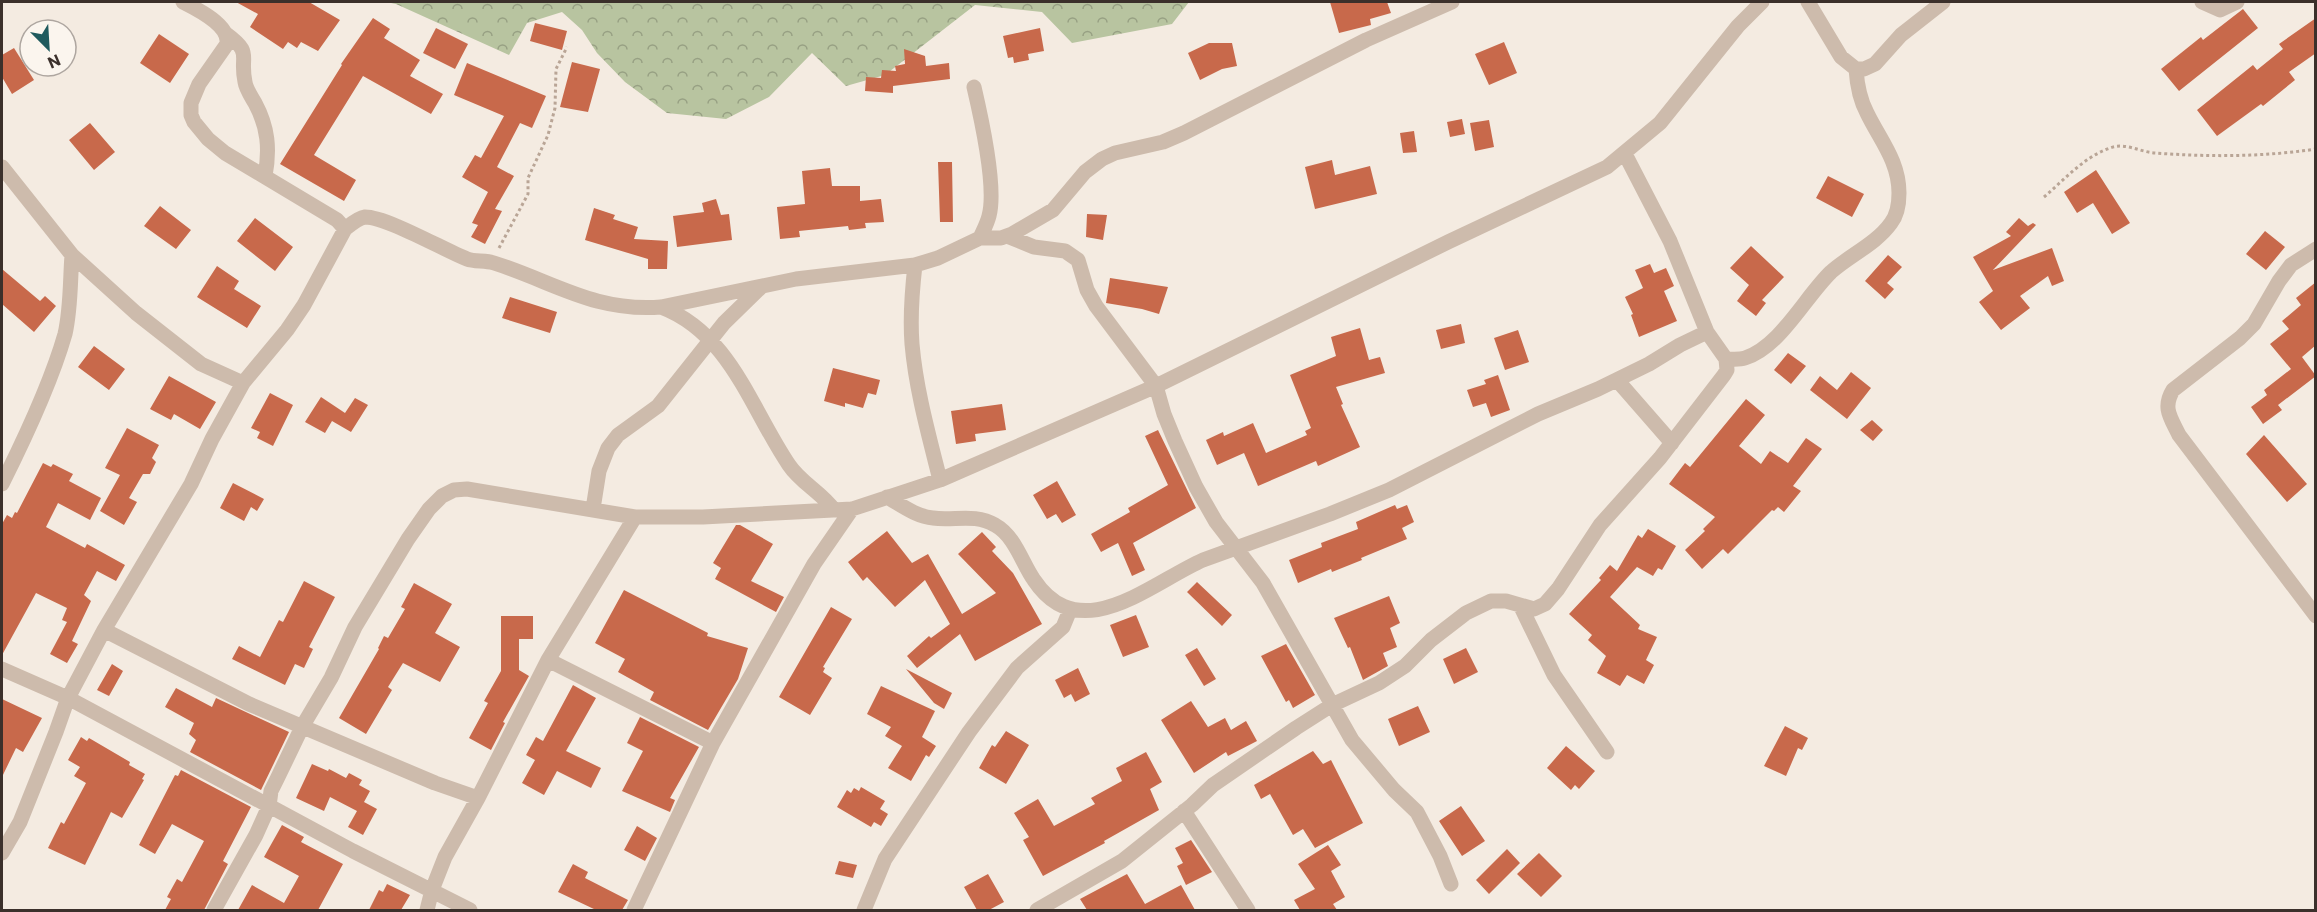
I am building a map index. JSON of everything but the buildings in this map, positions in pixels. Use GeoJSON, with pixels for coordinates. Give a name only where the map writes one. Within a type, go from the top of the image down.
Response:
{"type":"FeatureCollection","features":[{"type":"Feature","properties":{"kind":"street"},"geometry":{"type":"LineString","coordinates":[[183,2],[216,24],[243,49],[245,82],[266,130],[269,151],[264,176]]}},
{"type":"Feature","properties":{"kind":"street"},"geometry":{"type":"LineString","coordinates":[[2,853],[24,813],[68,698],[104,630],[191,484],[212,439],[243,383],[293,321],[345,229],[364,217],[385,222],[470,260],[492,262],[579,296],[635,309],[661,307],[832,273],[915,265],[938,258],[980,238],[1007,236],[1053,210],[1085,172],[1102,159],[1115,153],[1163,142],[1184,133],[1366,40],[1452,2]]}},
{"type":"Feature","properties":{"kind":"street"},"geometry":{"type":"LineString","coordinates":[[214,910],[256,834],[269,806],[274,785],[302,727],[331,678],[356,627],[408,539],[429,509],[442,496],[454,490],[467,489],[635,518],[703,517],[852,509],[940,480],[1156,386],[1448,242],[1607,167],[1660,123],[1738,26],[1762,2]]}},
{"type":"Feature","properties":{"kind":"street"},"geometry":{"type":"LineString","coordinates":[[1809,2],[1841,57],[1856,69],[1864,69],[1875,64],[1901,35],[1943,2]]}},
{"type":"Feature","properties":{"kind":"street"},"geometry":{"type":"LineString","coordinates":[[2202,2],[2220,10],[2237,2]]}},
{"type":"Feature","properties":{"kind":"street"},"geometry":{"type":"LineString","coordinates":[[225,33],[228,38],[227,44],[199,84],[191,103],[191,115],[199,130],[225,153],[337,220],[345,229]]}},
{"type":"Feature","properties":{"kind":"street"},"geometry":{"type":"LineString","coordinates":[[1726,359],[1744,358],[1774,339],[1831,273],[1881,234],[1892,222],[1899,207],[1896,167],[1867,113],[1857,82],[1856,69]]}},
{"type":"Feature","properties":{"kind":"street"},"geometry":{"type":"LineString","coordinates":[[974,87],[982,121],[990,200],[989,215],[980,238]]}},
{"type":"Feature","properties":{"kind":"street"},"geometry":{"type":"LineString","coordinates":[[1036,910],[1122,861],[1240,765],[1332,705],[1379,683],[1405,666],[1455,620],[1491,601],[1506,601],[1534,609],[1545,604],[1558,590],[1600,525],[1672,443],[1727,370],[1726,359],[1707,332],[1670,241],[1625,154]]}},
{"type":"Feature","properties":{"kind":"street"},"geometry":{"type":"LineString","coordinates":[[2,166],[72,255],[136,312],[201,364],[243,383]]}},
{"type":"Feature","properties":{"kind":"street"},"geometry":{"type":"LineString","coordinates":[[1007,236],[1035,247],[1065,251],[1078,260],[1087,290],[1096,306],[1156,386],[1164,414],[1196,487],[1216,522],[1263,584],[1352,740],[1394,790],[1417,812],[1440,856],[1451,884]]}},
{"type":"Feature","properties":{"kind":"street"},"geometry":{"type":"LineString","coordinates":[[2316,249],[2291,265],[2279,280],[2254,324],[2240,338],[2173,390],[2167,400],[2168,413],[2180,435],[2316,616]]}},
{"type":"Feature","properties":{"kind":"street"},"geometry":{"type":"LineString","coordinates":[[2,484],[27,430],[65,333],[72,255]]}},
{"type":"Feature","properties":{"kind":"street"},"geometry":{"type":"LineString","coordinates":[[915,265],[911,300],[912,344],[928,433],[940,480]]}},
{"type":"Feature","properties":{"kind":"street"},"geometry":{"type":"LineString","coordinates":[[593,509],[598,471],[608,448],[618,435],[658,406],[734,312],[760,288]]}},
{"type":"Feature","properties":{"kind":"street"},"geometry":{"type":"LineString","coordinates":[[661,307],[680,314],[709,341],[747,389],[767,432],[790,467],[834,510]]}},
{"type":"Feature","properties":{"kind":"street"},"geometry":{"type":"LineString","coordinates":[[887,497],[919,514],[932,518],[963,517],[987,520],[1009,537],[1031,576],[1047,596],[1070,610],[1082,612],[1099,610],[1137,596],[1183,569],[1389,490],[1538,414],[1617,380],[1707,332]]}},
{"type":"Feature","properties":{"kind":"street"},"geometry":{"type":"LineString","coordinates":[[1617,380],[1672,443]]}},
{"type":"Feature","properties":{"kind":"street"},"geometry":{"type":"LineString","coordinates":[[634,910],[714,743],[814,564],[852,509]]}},
{"type":"Feature","properties":{"kind":"street"},"geometry":{"type":"LineString","coordinates":[[427,910],[445,857],[478,798],[548,660],[635,518]]}},
{"type":"Feature","properties":{"kind":"street"},"geometry":{"type":"LineString","coordinates":[[1521,607],[1554,675],[1607,752]]}},
{"type":"Feature","properties":{"kind":"street"},"geometry":{"type":"LineString","coordinates":[[864,910],[885,859],[969,732],[1017,668],[1063,627],[1070,610]]}},
{"type":"Feature","properties":{"kind":"street"},"geometry":{"type":"LineString","coordinates":[[104,630],[249,704],[302,727],[320,732],[413,774],[478,798]]}},
{"type":"Feature","properties":{"kind":"street"},"geometry":{"type":"LineString","coordinates":[[548,660],[714,743]]}},
{"type":"Feature","properties":{"kind":"street"},"geometry":{"type":"LineString","coordinates":[[2,669],[68,698],[353,851],[470,910]]}},
{"type":"Feature","properties":{"kind":"street"},"geometry":{"type":"LineString","coordinates":[[1184,811],[1248,910]]}},
{"type":"Feature","properties":{"kind":"path"},"geometry":{"type":"LineString","coordinates":[[492,262],[528,194],[528,178],[548,135],[555,108],[556,69],[567,46]]}},
{"type":"Feature","properties":{"kind":"path"},"geometry":{"type":"LineString","coordinates":[[2044,197],[2088,159],[2116,146],[2153,153],[2210,155],[2271,155],[2316,149]]}},
{"type":"Feature","properties":{"kind":"green space"},"geometry":{"type":"Polygon","coordinates":[[[386,2],[1189,2],[1172,24],[1072,43],[1042,12],[975,5],[885,75],[846,86],[812,53],[769,97],[726,119],[667,113],[625,82],[597,53],[582,30],[562,12],[527,23],[509,55],[396,4],[386,2]]]}}]}
